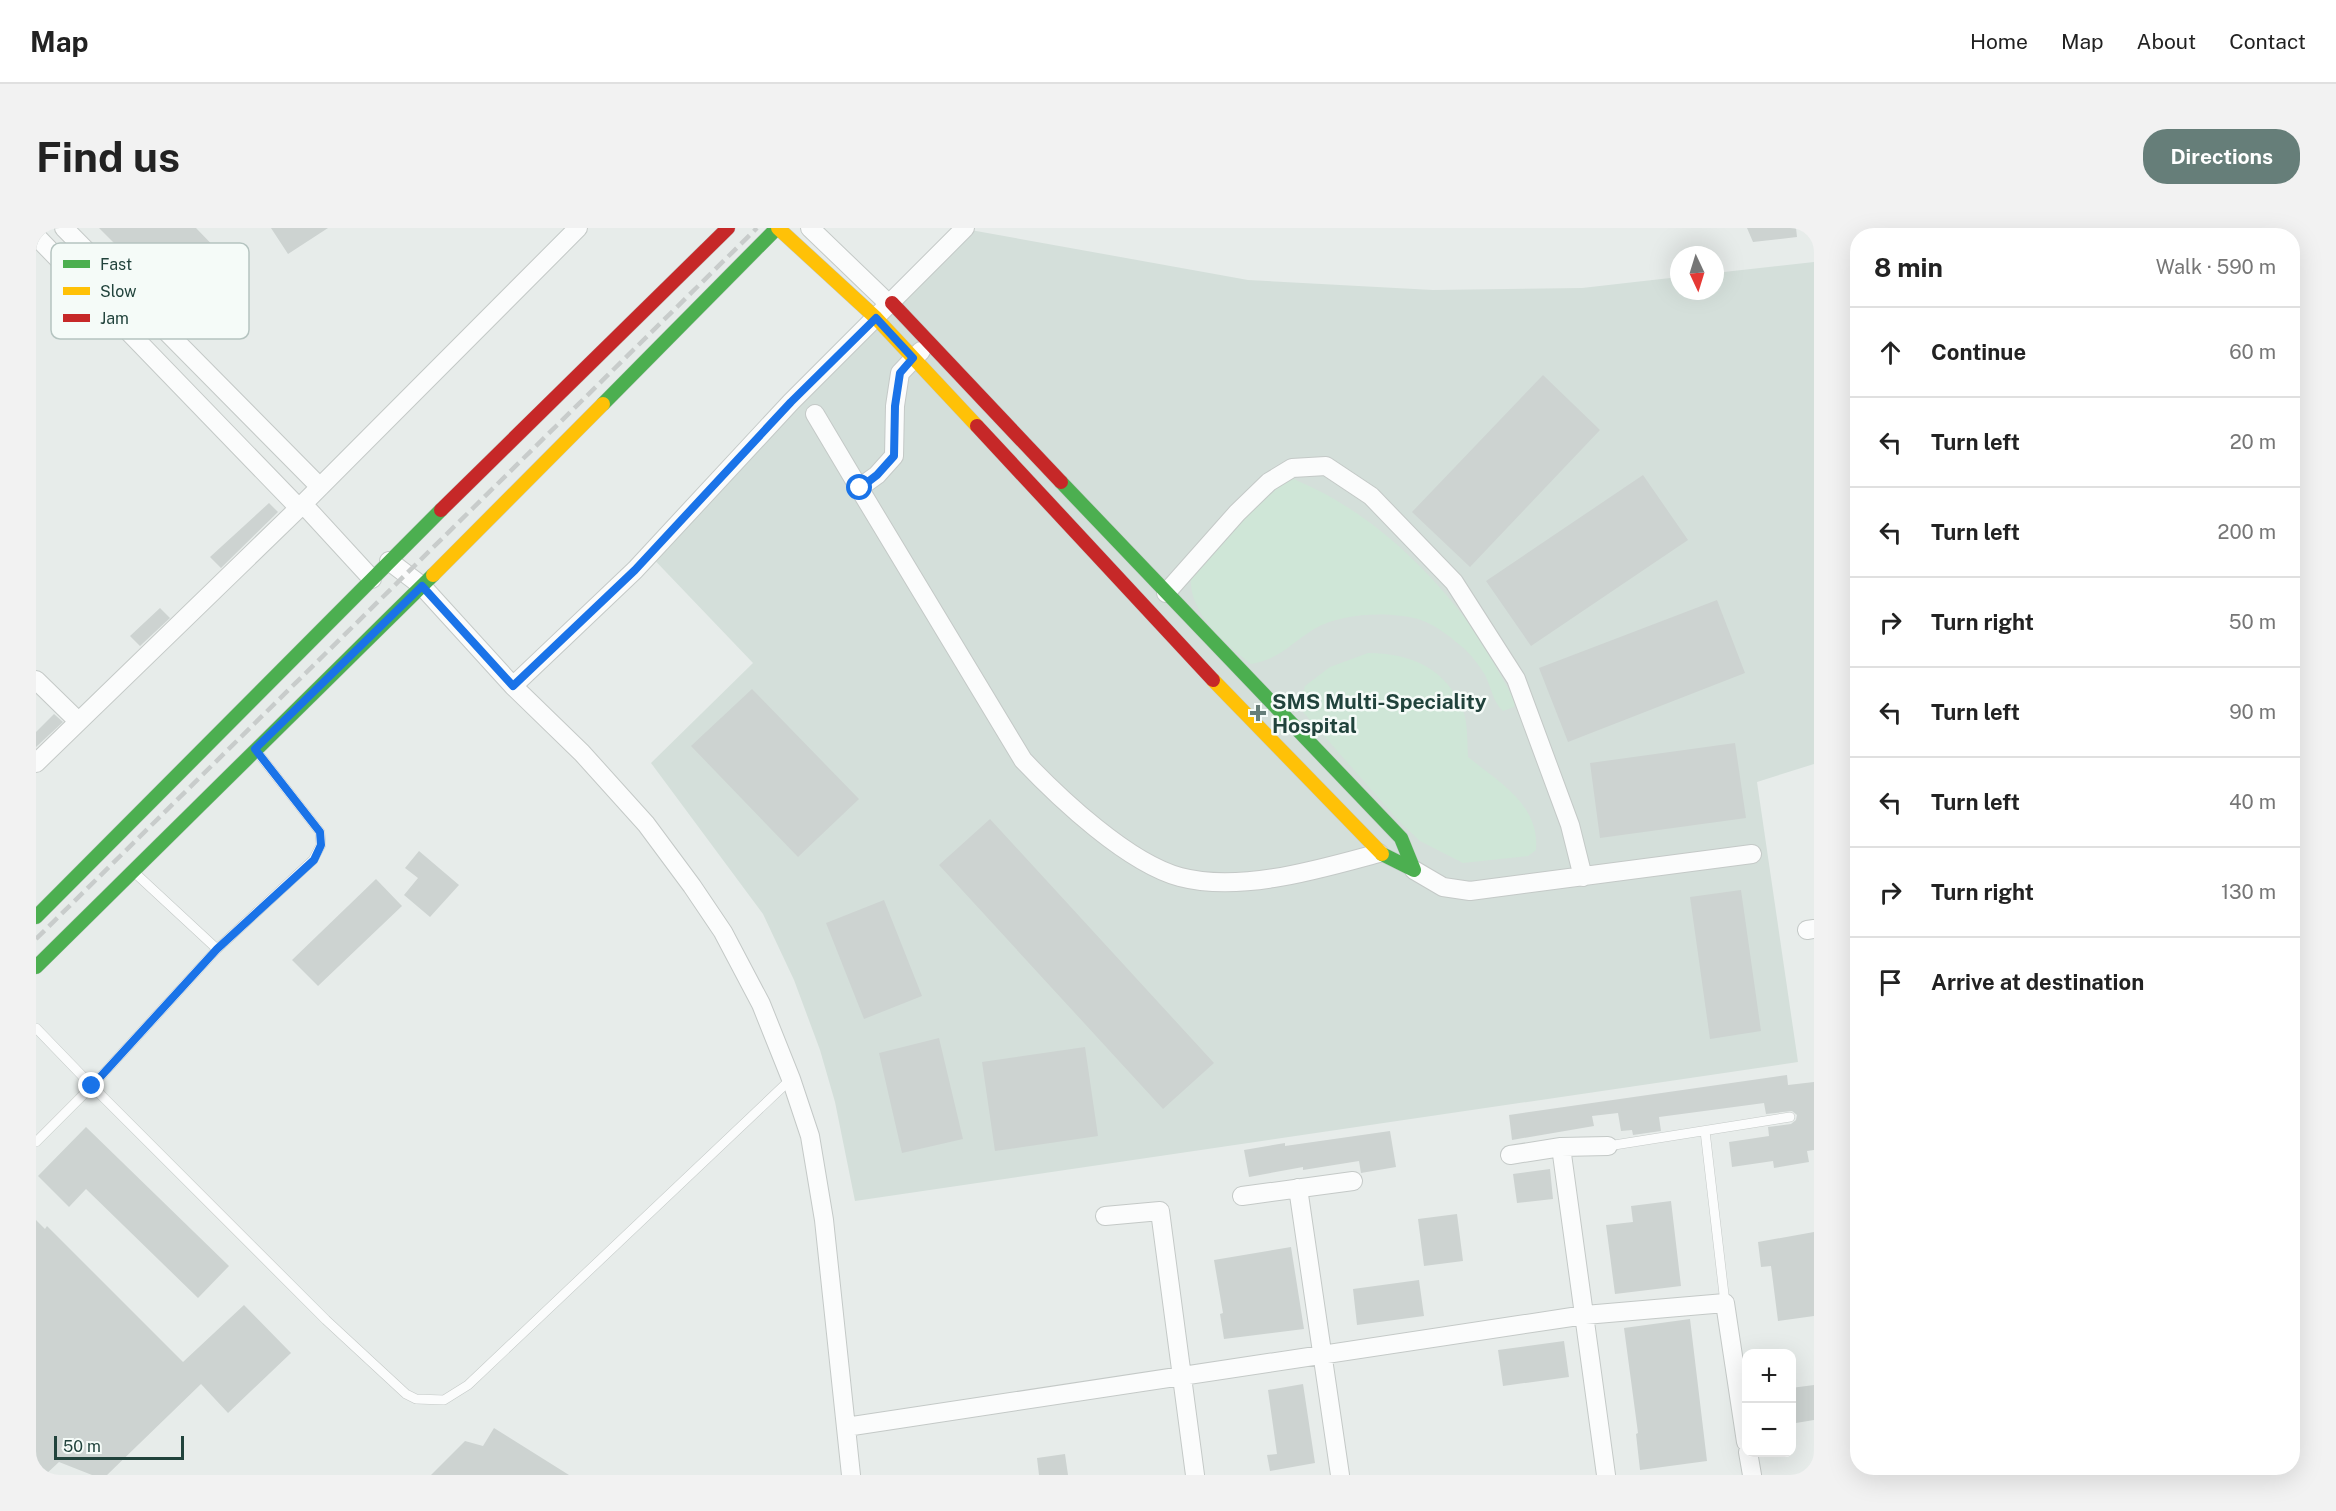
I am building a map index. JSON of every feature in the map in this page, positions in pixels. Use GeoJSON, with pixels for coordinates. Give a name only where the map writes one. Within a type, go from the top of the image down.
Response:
{"type":"FeatureCollection","features":[{"type":"Feature","properties":{"kind":"main road"},"geometry":{"type":"LineString","coordinates":[[36,916],[389,561],[728,228]]}},
{"type":"Feature","properties":{"kind":"main road"},"geometry":{"type":"LineString","coordinates":[[36,967],[422,586],[777,228],[876,318],[1251,721],[1379,853],[1414,870]]}},
{"type":"Feature","properties":{"kind":"main road"},"geometry":{"type":"LineString","coordinates":[[891,304],[1269,704],[1401,838],[1414,870]]}},
{"type":"Feature","properties":{"kind":"street"},"geometry":{"type":"LineString","coordinates":[[64,228],[79,243]]}},
{"type":"Feature","properties":{"kind":"street"},"geometry":{"type":"LineString","coordinates":[[36,763],[301,506],[578,228]]}},
{"type":"Feature","properties":{"kind":"street"},"geometry":{"type":"LineString","coordinates":[[810,228],[891,304]]}},
{"type":"Feature","properties":{"kind":"street"},"geometry":{"type":"LineString","coordinates":[[513,686],[635,570],[791,402],[891,304],[964,228]]}},
{"type":"Feature","properties":{"kind":"street"},"geometry":{"type":"LineString","coordinates":[[36,236],[51,251]]}},
{"type":"Feature","properties":{"kind":"street"},"geometry":{"type":"LineString","coordinates":[[137,339],[372,579]]}},
{"type":"Feature","properties":{"kind":"street"},"geometry":{"type":"LineString","coordinates":[[174,339],[320,487]]}},
{"type":"Feature","properties":{"kind":"street"},"geometry":{"type":"LineString","coordinates":[[860,488],[877,475],[894,456],[895,406],[900,373],[928,343]]}},
{"type":"Feature","properties":{"kind":"street"},"geometry":{"type":"LineString","coordinates":[[815,414],[1023,760],[1056,795],[1128,852],[1179,877],[1216,882],[1260,879],[1323,868],[1379,853]]}},
{"type":"Feature","properties":{"kind":"street"},"geometry":{"type":"LineString","coordinates":[[1166,593],[1237,513],[1269,482],[1292,468],[1326,466],[1371,496],[1454,582],[1516,679],[1570,825],[1583,877]]}},
{"type":"Feature","properties":{"kind":"street"},"geometry":{"type":"LineString","coordinates":[[389,561],[422,586],[513,686],[582,753],[646,824],[723,932],[761,1004],[791,1079],[810,1136],[824,1220],[851,1475]]}},
{"type":"Feature","properties":{"kind":"street"},"geometry":{"type":"LineString","coordinates":[[36,680],[78,721]]}},
{"type":"Feature","properties":{"kind":"street"},"geometry":{"type":"LineString","coordinates":[[1251,721],[1269,704]]}},
{"type":"Feature","properties":{"kind":"street"},"geometry":{"type":"LineString","coordinates":[[1414,870],[1443,887],[1470,891],[1752,854]]}},
{"type":"Feature","properties":{"kind":"street"},"geometry":{"type":"LineString","coordinates":[[1510,1155],[1561,1147],[1608,1146]]}},
{"type":"Feature","properties":{"kind":"street"},"geometry":{"type":"LineString","coordinates":[[1561,1147],[1606,1475]]}},
{"type":"Feature","properties":{"kind":"street"},"geometry":{"type":"LineString","coordinates":[[1242,1196],[1353,1181]]}},
{"type":"Feature","properties":{"kind":"street"},"geometry":{"type":"LineString","coordinates":[[1298,1188],[1340,1475]]}},
{"type":"Feature","properties":{"kind":"street"},"geometry":{"type":"LineString","coordinates":[[1105,1216],[1160,1211],[1195,1475]]}},
{"type":"Feature","properties":{"kind":"street"},"geometry":{"type":"LineString","coordinates":[[846,1426],[1585,1314],[1725,1303],[1742,1416]]}},
{"type":"Feature","properties":{"kind":"street"},"geometry":{"type":"LineString","coordinates":[[1749,1457],[1752,1475]]}},
{"type":"Feature","properties":{"kind":"lane"},"geometry":{"type":"LineString","coordinates":[[36,1142],[92,1086],[217,949],[314,860],[321,845],[320,832],[255,749]]}},
{"type":"Feature","properties":{"kind":"lane"},"geometry":{"type":"LineString","coordinates":[[133,870],[217,949]]}},
{"type":"Feature","properties":{"kind":"lane"},"geometry":{"type":"LineString","coordinates":[[36,1028],[326,1320],[406,1394],[416,1399],[444,1400],[468,1385],[791,1079]]}},
{"type":"Feature","properties":{"kind":"lane"},"geometry":{"type":"LineString","coordinates":[[1608,1146],[1790,1117]]}},
{"type":"Feature","properties":{"kind":"lane"},"geometry":{"type":"LineString","coordinates":[[1705,1131],[1725,1303]]}},
{"type":"Feature","properties":{"kind":"shaded area","name":"SMS Multi-Speciality Hospital"},"geometry":{"type":"Polygon","coordinates":[[[965,229],[1248,280],[1433,290],[1582,288],[1670,278],[1670,300],[1724,300],[1724,272],[1814,262],[1814,764],[1757,782],[1798,1062],[855,1201],[835,1102],[820,1050],[794,980],[763,914],[651,763],[753,663],[644,549],[965,229]]]}},
{"type":"Feature","properties":{"kind":"green space"},"geometry":{"type":"Polygon","coordinates":[[[1288,477],[1315,489],[1365,519],[1410,556],[1468,622],[1515,701],[1514,707],[1503,711],[1494,699],[1485,675],[1468,652],[1441,630],[1418,619],[1379,614],[1337,620],[1314,629],[1270,659],[1251,664],[1210,626],[1195,602],[1191,589],[1191,575],[1254,492],[1288,477]]]}},
{"type":"Feature","properties":{"kind":"green space"},"geometry":{"type":"Polygon","coordinates":[[[1368,653],[1412,660],[1425,666],[1447,683],[1456,695],[1465,715],[1468,757],[1504,786],[1524,807],[1535,834],[1536,850],[1528,856],[1463,863],[1420,841],[1398,820],[1303,712],[1301,700],[1305,686],[1330,667],[1368,653]]]}},
{"type":"Feature","properties":{"kind":"building"},"geometry":{"type":"Polygon","coordinates":[[[99,228],[196,228],[211,243],[114,243],[99,228]]]}},
{"type":"Feature","properties":{"kind":"building"},"geometry":{"type":"Polygon","coordinates":[[[271,228],[328,228],[288,254],[271,228]]]}},
{"type":"Feature","properties":{"kind":"building"},"geometry":{"type":"Polygon","coordinates":[[[1747,228],[1796,228],[1797,237],[1753,242],[1747,228]]]}},
{"type":"Feature","properties":{"kind":"building"},"geometry":{"type":"Polygon","coordinates":[[[1543,375],[1600,430],[1470,567],[1412,512],[1543,375]]]}},
{"type":"Feature","properties":{"kind":"building"},"geometry":{"type":"Polygon","coordinates":[[[1643,475],[1688,540],[1531,646],[1486,581],[1643,475]]]}},
{"type":"Feature","properties":{"kind":"building"},"geometry":{"type":"Polygon","coordinates":[[[269,503],[278,512],[221,568],[210,557],[269,503]]]}},
{"type":"Feature","properties":{"kind":"building"},"geometry":{"type":"Polygon","coordinates":[[[1717,600],[1745,673],[1568,742],[1539,668],[1717,600]]]}},
{"type":"Feature","properties":{"kind":"building"},"geometry":{"type":"Polygon","coordinates":[[[160,608],[170,618],[140,646],[130,636],[160,608]]]}},
{"type":"Feature","properties":{"kind":"building"},"geometry":{"type":"Polygon","coordinates":[[[752,689],[859,799],[798,857],[691,746],[752,689]]]}},
{"type":"Feature","properties":{"kind":"building"},"geometry":{"type":"Polygon","coordinates":[[[54,714],[63,722],[36,747],[36,732],[54,714]]]}},
{"type":"Feature","properties":{"kind":"building"},"geometry":{"type":"Polygon","coordinates":[[[1735,743],[1746,818],[1600,838],[1590,763],[1735,743]]]}},
{"type":"Feature","properties":{"kind":"building"},"geometry":{"type":"Polygon","coordinates":[[[990,819],[1214,1063],[1163,1109],[939,865],[990,819]]]}},
{"type":"Feature","properties":{"kind":"building"},"geometry":{"type":"Polygon","coordinates":[[[419,851],[459,885],[430,917],[404,895],[418,878],[405,868],[419,851]]]}},
{"type":"Feature","properties":{"kind":"building"},"geometry":{"type":"Polygon","coordinates":[[[376,879],[402,906],[318,986],[292,960],[376,879]]]}},
{"type":"Feature","properties":{"kind":"building"},"geometry":{"type":"Polygon","coordinates":[[[1741,890],[1761,1031],[1710,1039],[1690,897],[1741,890]]]}},
{"type":"Feature","properties":{"kind":"building"},"geometry":{"type":"Polygon","coordinates":[[[884,900],[922,996],[864,1019],[826,923],[884,900]]]}},
{"type":"Feature","properties":{"kind":"building"},"geometry":{"type":"Polygon","coordinates":[[[939,1038],[963,1139],[902,1153],[879,1053],[939,1038]]]}},
{"type":"Feature","properties":{"kind":"building"},"geometry":{"type":"Polygon","coordinates":[[[1085,1047],[1098,1136],[995,1151],[982,1062],[1085,1047]]]}},
{"type":"Feature","properties":{"kind":"building"},"geometry":{"type":"Polygon","coordinates":[[[1787,1075],[1788,1085],[1814,1082],[1814,1150],[1807,1151],[1809,1162],[1774,1168],[1773,1161],[1732,1167],[1729,1142],[1769,1136],[1768,1127],[1791,1124],[1796,1120],[1797,1115],[1792,1111],[1766,1114],[1764,1103],[1659,1117],[1661,1131],[1633,1135],[1632,1130],[1621,1131],[1618,1113],[1592,1116],[1594,1126],[1512,1140],[1509,1115],[1787,1075]]]}},
{"type":"Feature","properties":{"kind":"building"},"geometry":{"type":"Polygon","coordinates":[[[86,1127],[229,1266],[198,1298],[86,1189],[69,1207],[38,1176],[86,1127]]]}},
{"type":"Feature","properties":{"kind":"building"},"geometry":{"type":"Polygon","coordinates":[[[1390,1131],[1396,1167],[1361,1173],[1359,1161],[1303,1170],[1303,1167],[1249,1177],[1244,1150],[1390,1131]]]}},
{"type":"Feature","properties":{"kind":"building"},"geometry":{"type":"Polygon","coordinates":[[[1550,1169],[1553,1199],[1517,1203],[1513,1174],[1550,1169]]]}},
{"type":"Feature","properties":{"kind":"building"},"geometry":{"type":"Polygon","coordinates":[[[1671,1201],[1681,1286],[1615,1294],[1606,1225],[1633,1222],[1631,1206],[1671,1201]]]}},
{"type":"Feature","properties":{"kind":"building"},"geometry":{"type":"Polygon","coordinates":[[[1457,1214],[1463,1261],[1424,1266],[1418,1219],[1457,1214]]]}},
{"type":"Feature","properties":{"kind":"building"},"geometry":{"type":"Polygon","coordinates":[[[36,1220],[45,1229],[47,1226],[183,1362],[244,1305],[291,1353],[228,1413],[201,1384],[107,1475],[92,1475],[59,1462],[45,1475],[36,1465],[36,1220]]]}},
{"type":"Feature","properties":{"kind":"building"},"geometry":{"type":"Polygon","coordinates":[[[1814,1232],[1814,1316],[1778,1321],[1771,1266],[1761,1267],[1758,1242],[1814,1232]]]}},
{"type":"Feature","properties":{"kind":"building"},"geometry":{"type":"Polygon","coordinates":[[[1291,1247],[1304,1329],[1224,1339],[1220,1314],[1223,1313],[1214,1260],[1291,1247]]]}},
{"type":"Feature","properties":{"kind":"building"},"geometry":{"type":"Polygon","coordinates":[[[1419,1280],[1424,1316],[1357,1325],[1353,1289],[1419,1280]]]}},
{"type":"Feature","properties":{"kind":"building"},"geometry":{"type":"Polygon","coordinates":[[[1690,1319],[1707,1461],[1640,1470],[1636,1434],[1638,1433],[1624,1328],[1690,1319]]]}},
{"type":"Feature","properties":{"kind":"building"},"geometry":{"type":"Polygon","coordinates":[[[1564,1341],[1569,1377],[1503,1386],[1498,1350],[1564,1341]]]}},
{"type":"Feature","properties":{"kind":"building"},"geometry":{"type":"Polygon","coordinates":[[[1303,1384],[1315,1463],[1270,1471],[1267,1455],[1277,1454],[1268,1390],[1303,1384]]]}},
{"type":"Feature","properties":{"kind":"building"},"geometry":{"type":"Polygon","coordinates":[[[1814,1385],[1814,1420],[1796,1423],[1796,1387],[1814,1385]]]}},
{"type":"Feature","properties":{"kind":"building"},"geometry":{"type":"Polygon","coordinates":[[[494,1428],[569,1475],[431,1475],[465,1441],[483,1446],[494,1428]]]}},
{"type":"Feature","properties":{"kind":"building"},"geometry":{"type":"Polygon","coordinates":[[[1065,1454],[1068,1475],[1039,1475],[1037,1458],[1065,1454]]]}},
{"type":"Feature","properties":{"kind":"railway"},"geometry":{"type":"LineString","coordinates":[[36,939],[757,228]]}},
{"type":"Feature","properties":{"kind":"traffic: fast"},"geometry":{"type":"LineString","coordinates":[[603,404],[777,228]]}},
{"type":"Feature","properties":{"kind":"traffic: fast"},"geometry":{"type":"LineString","coordinates":[[1061,482],[1401,838],[1414,870],[1382,854]]}},
{"type":"Feature","properties":{"kind":"traffic: fast"},"geometry":{"type":"LineString","coordinates":[[36,917],[441,510]]}},
{"type":"Feature","properties":{"kind":"traffic: fast"},"geometry":{"type":"LineString","coordinates":[[36,967],[433,575]]}},
{"type":"Feature","properties":{"kind":"traffic: slow"},"geometry":{"type":"LineString","coordinates":[[778,228],[876,318],[977,426]]}},
{"type":"Feature","properties":{"kind":"traffic: slow"},"geometry":{"type":"LineString","coordinates":[[433,575],[603,404]]}},
{"type":"Feature","properties":{"kind":"traffic: slow"},"geometry":{"type":"LineString","coordinates":[[1213,680],[1382,854]]}},
{"type":"Feature","properties":{"kind":"traffic: jam"},"geometry":{"type":"LineString","coordinates":[[441,510],[728,228]]}},
{"type":"Feature","properties":{"kind":"traffic: jam"},"geometry":{"type":"LineString","coordinates":[[892,303],[1061,482]]}},
{"type":"Feature","properties":{"kind":"traffic: jam"},"geometry":{"type":"LineString","coordinates":[[977,426],[1213,680]]}},
{"type":"Feature","properties":{"kind":"place","name":"SMS Multi-Speciality Hospital"},"geometry":{"type":"Point","coordinates":[1258,713]}},
{"type":"Feature","properties":{"kind":"route"},"geometry":{"type":"LineString","coordinates":[[92,1086],[217,949],[314,860],[321,845],[320,832],[255,749],[422,586],[513,686],[635,570],[791,402],[876,318],[913,358],[900,373],[895,406],[894,456],[877,475],[860,488]]}}]}
